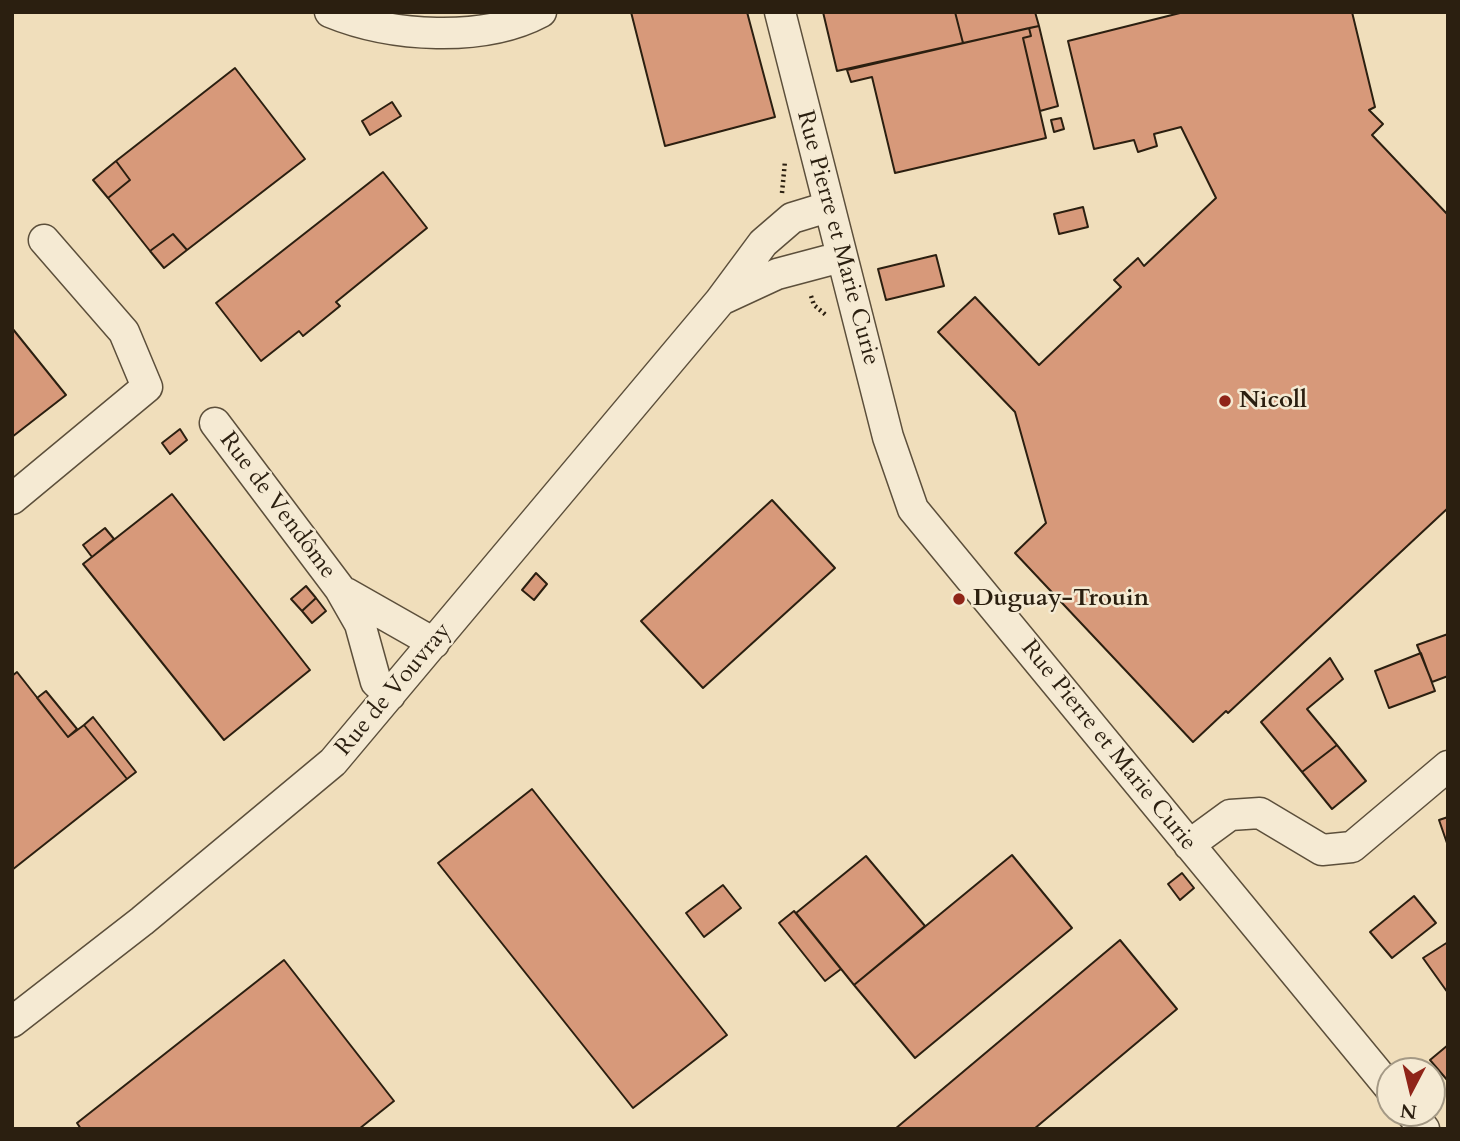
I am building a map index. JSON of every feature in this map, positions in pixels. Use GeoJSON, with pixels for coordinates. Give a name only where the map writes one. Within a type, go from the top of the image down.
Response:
{"type":"FeatureCollection","features":[{"type":"Feature","properties":{"kind":"street"},"geometry":{"type":"LineString","coordinates":[[331,12],[347,19],[414,31],[467,33],[528,19],[541,12]]}},
{"type":"Feature","properties":{"kind":"street","name":"Rue Pierre et Marie Curie"},"geometry":{"type":"LineString","coordinates":[[780,12],[888,437],[913,509],[1376,1071]]}},
{"type":"Feature","properties":{"kind":"street","name":"Rue de Vouvray"},"geometry":{"type":"LineString","coordinates":[[12,1022],[142,921],[333,762],[720,301],[763,243],[792,218],[828,207]]}},
{"type":"Feature","properties":{"kind":"street"},"geometry":{"type":"LineString","coordinates":[[12,499],[147,387],[124,332],[44,240]]}},
{"type":"Feature","properties":{"kind":"street","name":"Rue de Vouvray"},"geometry":{"type":"LineString","coordinates":[[720,301],[778,274],[841,257]]}},
{"type":"Feature","properties":{"kind":"street","name":"Rue de Vendôme"},"geometry":{"type":"LineString","coordinates":[[215,423],[340,589],[360,624],[376,682],[390,695]]}},
{"type":"Feature","properties":{"kind":"street","name":"Rue de Vendôme"},"geometry":{"type":"LineString","coordinates":[[340,589],[375,612],[435,643]]}},
{"type":"Feature","properties":{"kind":"street"},"geometry":{"type":"LineString","coordinates":[[1189,845],[1230,815],[1260,813],[1322,850],[1352,847],[1448,766]]}},
{"type":"Feature","properties":{"kind":"building"},"geometry":{"type":"Polygon","coordinates":[[[631,12],[747,12],[775,117],[665,146],[631,12]]]}},
{"type":"Feature","properties":{"kind":"building"},"geometry":{"type":"Polygon","coordinates":[[[823,12],[955,12],[963,43],[837,71],[823,12]]]}},
{"type":"Feature","properties":{"kind":"building"},"geometry":{"type":"Polygon","coordinates":[[[955,12],[1035,12],[1039,26],[963,43],[955,12]]]}},
{"type":"Feature","properties":{"kind":"building"},"geometry":{"type":"Polygon","coordinates":[[[1184,12],[1352,12],[1375,107],[1369,110],[1383,124],[1372,135],[1448,215],[1448,508],[1228,713],[1226,711],[1193,742],[1015,553],[1046,523],[1015,412],[938,332],[975,297],[1039,365],[1121,287],[1114,280],[1138,258],[1144,266],[1216,198],[1181,127],[1154,134],[1157,146],[1138,152],[1134,140],[1094,149],[1068,41],[1184,12]]]}},
{"type":"Feature","properties":{"kind":"building"},"geometry":{"type":"Polygon","coordinates":[[[1039,26],[1058,106],[1040,111],[1023,38],[1031,36],[1029,28],[1039,26]]]}},
{"type":"Feature","properties":{"kind":"building"},"geometry":{"type":"Polygon","coordinates":[[[1029,28],[1031,36],[1023,38],[1046,138],[895,173],[872,77],[851,82],[847,70],[1029,28]]]}},
{"type":"Feature","properties":{"kind":"building"},"geometry":{"type":"Polygon","coordinates":[[[235,68],[305,159],[187,250],[173,234],[150,251],[108,198],[130,180],[116,161],[235,68]]]}},
{"type":"Feature","properties":{"kind":"building"},"geometry":{"type":"Polygon","coordinates":[[[392,102],[401,116],[370,135],[362,121],[392,102]]]}},
{"type":"Feature","properties":{"kind":"building"},"geometry":{"type":"Polygon","coordinates":[[[1061,118],[1064,129],[1054,132],[1051,120],[1061,118]]]}},
{"type":"Feature","properties":{"kind":"building"},"geometry":{"type":"Polygon","coordinates":[[[116,161],[130,180],[108,198],[93,180],[116,161]]]}},
{"type":"Feature","properties":{"kind":"building"},"geometry":{"type":"Polygon","coordinates":[[[383,172],[427,228],[336,302],[340,306],[303,336],[299,331],[261,361],[216,303],[383,172]]]}},
{"type":"Feature","properties":{"kind":"building"},"geometry":{"type":"Polygon","coordinates":[[[1083,207],[1088,227],[1059,234],[1054,214],[1083,207]]]}},
{"type":"Feature","properties":{"kind":"building"},"geometry":{"type":"Polygon","coordinates":[[[173,234],[187,250],[164,268],[150,251],[173,234]]]}},
{"type":"Feature","properties":{"kind":"building"},"geometry":{"type":"Polygon","coordinates":[[[936,255],[944,286],[886,300],[878,269],[936,255]]]}},
{"type":"Feature","properties":{"kind":"building"},"geometry":{"type":"Polygon","coordinates":[[[12,328],[66,395],[12,437],[12,328]]]}},
{"type":"Feature","properties":{"kind":"building"},"geometry":{"type":"Polygon","coordinates":[[[180,429],[187,440],[170,454],[162,443],[180,429]]]}},
{"type":"Feature","properties":{"kind":"building"},"geometry":{"type":"Polygon","coordinates":[[[172,494],[310,670],[224,740],[83,564],[172,494]]]}},
{"type":"Feature","properties":{"kind":"building"},"geometry":{"type":"Polygon","coordinates":[[[772,500],[835,568],[703,688],[641,621],[772,500]]]}},
{"type":"Feature","properties":{"kind":"building"},"geometry":{"type":"Polygon","coordinates":[[[105,528],[114,539],[92,557],[83,545],[105,528]]]}},
{"type":"Feature","properties":{"kind":"building"},"geometry":{"type":"Polygon","coordinates":[[[536,573],[547,584],[534,600],[522,590],[536,573]]]}},
{"type":"Feature","properties":{"kind":"building"},"geometry":{"type":"Polygon","coordinates":[[[306,586],[316,598],[302,611],[291,599],[306,586]]]}},
{"type":"Feature","properties":{"kind":"building"},"geometry":{"type":"Polygon","coordinates":[[[316,598],[326,611],[312,623],[302,611],[316,598]]]}},
{"type":"Feature","properties":{"kind":"building"},"geometry":{"type":"Polygon","coordinates":[[[1448,634],[1448,676],[1432,682],[1417,645],[1448,634]]]}},
{"type":"Feature","properties":{"kind":"building"},"geometry":{"type":"Polygon","coordinates":[[[1421,653],[1435,691],[1389,708],[1375,671],[1421,653]]]}},
{"type":"Feature","properties":{"kind":"building"},"geometry":{"type":"Polygon","coordinates":[[[1330,658],[1343,679],[1307,709],[1337,745],[1302,772],[1261,722],[1330,658]]]}},
{"type":"Feature","properties":{"kind":"building"},"geometry":{"type":"Polygon","coordinates":[[[17,672],[68,737],[84,725],[127,779],[12,870],[12,676],[17,672]]]}},
{"type":"Feature","properties":{"kind":"building"},"geometry":{"type":"Polygon","coordinates":[[[46,691],[77,729],[68,737],[37,698],[46,691]]]}},
{"type":"Feature","properties":{"kind":"building"},"geometry":{"type":"Polygon","coordinates":[[[93,717],[136,772],[127,779],[84,725],[93,717]]]}},
{"type":"Feature","properties":{"kind":"building"},"geometry":{"type":"Polygon","coordinates":[[[1337,745],[1366,781],[1332,809],[1302,772],[1337,745]]]}},
{"type":"Feature","properties":{"kind":"building"},"geometry":{"type":"Polygon","coordinates":[[[532,789],[727,1035],[633,1108],[438,863],[532,789]]]}},
{"type":"Feature","properties":{"kind":"building"},"geometry":{"type":"Polygon","coordinates":[[[1448,817],[1448,846],[1439,820],[1448,817]]]}},
{"type":"Feature","properties":{"kind":"building"},"geometry":{"type":"Polygon","coordinates":[[[1012,855],[1072,928],[915,1058],[854,985],[1012,855]]]}},
{"type":"Feature","properties":{"kind":"building"},"geometry":{"type":"Polygon","coordinates":[[[866,856],[925,926],[854,985],[796,913],[866,856]]]}},
{"type":"Feature","properties":{"kind":"building"},"geometry":{"type":"Polygon","coordinates":[[[1182,873],[1194,888],[1180,900],[1168,884],[1182,873]]]}},
{"type":"Feature","properties":{"kind":"building"},"geometry":{"type":"Polygon","coordinates":[[[723,885],[741,908],[704,937],[686,913],[723,885]]]}},
{"type":"Feature","properties":{"kind":"building"},"geometry":{"type":"Polygon","coordinates":[[[1414,896],[1436,923],[1392,958],[1370,932],[1414,896]]]}},
{"type":"Feature","properties":{"kind":"building"},"geometry":{"type":"Polygon","coordinates":[[[794,911],[841,969],[825,981],[779,923],[794,911]]]}},
{"type":"Feature","properties":{"kind":"building"},"geometry":{"type":"Polygon","coordinates":[[[1120,940],[1177,1009],[1034,1129],[895,1129],[1120,940]]]}},
{"type":"Feature","properties":{"kind":"building"},"geometry":{"type":"Polygon","coordinates":[[[1448,942],[1448,993],[1423,958],[1448,942]]]}},
{"type":"Feature","properties":{"kind":"building"},"geometry":{"type":"Polygon","coordinates":[[[284,960],[394,1101],[359,1129],[81,1129],[77,1123],[284,960]]]}},
{"type":"Feature","properties":{"kind":"building"},"geometry":{"type":"Polygon","coordinates":[[[1448,1045],[1448,1081],[1446,1057],[1434,1057],[1448,1045]]]}},
{"type":"Feature","properties":{"kind":"place","name":"Nicoll"},"geometry":{"type":"Point","coordinates":[1225,401]}},
{"type":"Feature","properties":{"kind":"place","name":"Duguay-Trouin"},"geometry":{"type":"Point","coordinates":[959,599]}}]}
